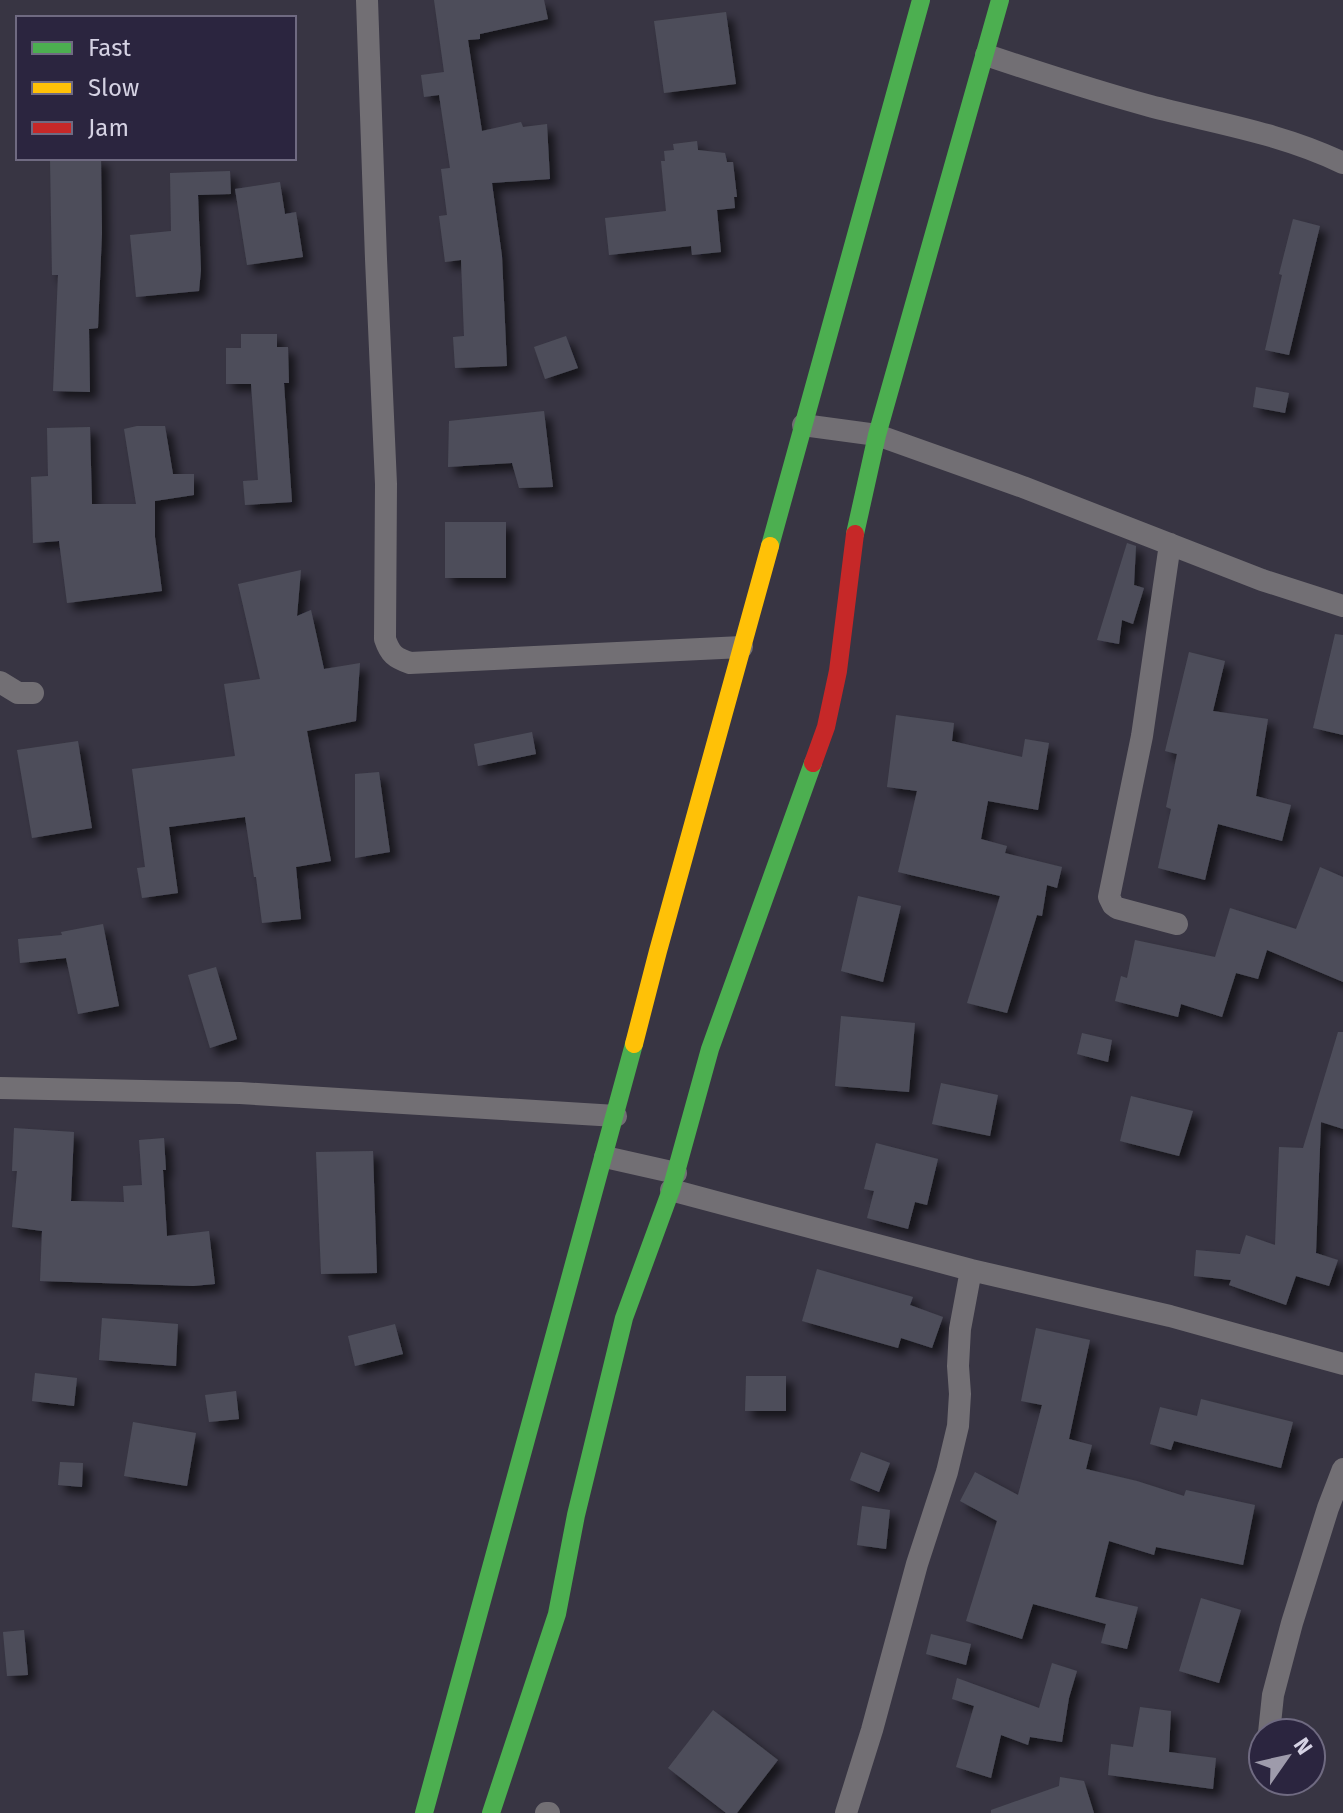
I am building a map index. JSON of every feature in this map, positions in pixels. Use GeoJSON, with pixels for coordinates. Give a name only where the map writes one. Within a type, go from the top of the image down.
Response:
{"type":"FeatureCollection","features":[{"type":"Feature","properties":{"kind":"main road"},"geometry":{"type":"LineString","coordinates":[[424,1813],[921,0]]}},
{"type":"Feature","properties":{"kind":"main road"},"geometry":{"type":"LineString","coordinates":[[491,1813],[557,1614],[576,1515],[624,1318],[673,1182],[710,1049],[826,727],[838,671],[852,547],[877,435],[1000,0]]}},
{"type":"Feature","properties":{"kind":"street"},"geometry":{"type":"LineString","coordinates":[[367,0],[386,484],[385,639],[389,651],[397,659],[410,663],[742,647]]}},
{"type":"Feature","properties":{"kind":"street"},"geometry":{"type":"LineString","coordinates":[[986,55],[1148,105],[1280,138],[1343,163]]}},
{"type":"Feature","properties":{"kind":"street"},"geometry":{"type":"LineString","coordinates":[[803,425],[877,435],[1023,487],[1262,580],[1343,606]]}},
{"type":"Feature","properties":{"kind":"street"},"geometry":{"type":"LineString","coordinates":[[1170,544],[1142,736],[1109,897],[1117,908],[1177,924]]}},
{"type":"Feature","properties":{"kind":"street"},"geometry":{"type":"LineString","coordinates":[[0,682],[18,693],[33,693]]}},
{"type":"Feature","properties":{"kind":"street"},"geometry":{"type":"LineString","coordinates":[[0,1088],[240,1093],[616,1116]]}},
{"type":"Feature","properties":{"kind":"street"},"geometry":{"type":"LineString","coordinates":[[605,1157],[673,1182],[971,1270],[1170,1316],[1343,1364]]}},
{"type":"Feature","properties":{"kind":"street"},"geometry":{"type":"LineString","coordinates":[[846,1813],[958,1426],[960,1329],[971,1270]]}},
{"type":"Feature","properties":{"kind":"street"},"geometry":{"type":"LineString","coordinates":[[1271,1717],[1273,1695],[1292,1623],[1343,1469]]}},
{"type":"Feature","properties":{"kind":"building"},"geometry":{"type":"Polygon","coordinates":[[[434,0],[544,0],[548,19],[480,34],[480,39],[468,40],[482,131],[521,122],[523,127],[547,124],[550,179],[492,183],[502,256],[507,366],[455,368],[453,337],[464,336],[461,260],[445,262],[439,216],[447,215],[441,169],[450,168],[439,95],[424,97],[421,75],[444,72],[434,0]]]}},
{"type":"Feature","properties":{"kind":"building"},"geometry":{"type":"Polygon","coordinates":[[[726,12],[736,84],[664,93],[654,21],[726,12]]]}},
{"type":"Feature","properties":{"kind":"building"},"geometry":{"type":"Polygon","coordinates":[[[697,141],[698,150],[725,153],[727,162],[733,162],[737,197],[734,197],[735,208],[717,210],[721,252],[692,255],[691,246],[609,255],[605,218],[666,211],[661,161],[665,161],[664,151],[674,150],[673,144],[697,141]]]}},
{"type":"Feature","properties":{"kind":"building"},"geometry":{"type":"Polygon","coordinates":[[[50,160],[101,160],[98,328],[89,329],[90,392],[53,391],[58,275],[52,275],[50,160]]]}},
{"type":"Feature","properties":{"kind":"building"},"geometry":{"type":"Polygon","coordinates":[[[230,171],[231,194],[198,195],[199,291],[136,297],[130,235],[171,231],[170,173],[230,171]]]}},
{"type":"Feature","properties":{"kind":"building"},"geometry":{"type":"Polygon","coordinates":[[[280,182],[285,214],[296,212],[303,257],[247,265],[235,189],[280,182]]]}},
{"type":"Feature","properties":{"kind":"building"},"geometry":{"type":"Polygon","coordinates":[[[1293,219],[1320,226],[1289,355],[1265,350],[1293,219]]]}},
{"type":"Feature","properties":{"kind":"building"},"geometry":{"type":"Polygon","coordinates":[[[241,334],[277,334],[277,347],[288,347],[289,383],[284,383],[292,502],[245,505],[243,481],[258,480],[251,384],[226,384],[226,348],[241,348],[241,334]]]}},
{"type":"Feature","properties":{"kind":"building"},"geometry":{"type":"Polygon","coordinates":[[[566,336],[578,368],[545,379],[534,347],[566,336]]]}},
{"type":"Feature","properties":{"kind":"building"},"geometry":{"type":"Polygon","coordinates":[[[1256,387],[1289,393],[1285,413],[1253,407],[1256,387]]]}},
{"type":"Feature","properties":{"kind":"building"},"geometry":{"type":"Polygon","coordinates":[[[544,411],[553,487],[519,488],[512,463],[448,467],[449,421],[544,411]]]}},
{"type":"Feature","properties":{"kind":"building"},"geometry":{"type":"Polygon","coordinates":[[[165,426],[173,474],[194,474],[194,495],[155,501],[155,537],[162,591],[67,603],[59,541],[33,543],[31,477],[48,476],[47,428],[90,427],[92,504],[136,504],[124,429],[165,426]]]}},
{"type":"Feature","properties":{"kind":"building"},"geometry":{"type":"Polygon","coordinates":[[[445,522],[506,522],[506,578],[445,578],[445,522]]]}},
{"type":"Feature","properties":{"kind":"building"},"geometry":{"type":"Polygon","coordinates":[[[1127,543],[1136,546],[1134,585],[1144,588],[1133,624],[1122,620],[1119,644],[1097,640],[1127,543]]]}},
{"type":"Feature","properties":{"kind":"building"},"geometry":{"type":"Polygon","coordinates":[[[301,570],[297,616],[311,610],[324,669],[360,663],[356,721],[307,731],[331,861],[296,867],[301,919],[262,923],[245,817],[169,827],[178,893],[142,898],[137,868],[145,867],[132,769],[235,756],[224,684],[260,679],[238,584],[301,570]]]}},
{"type":"Feature","properties":{"kind":"building"},"geometry":{"type":"Polygon","coordinates":[[[1335,634],[1343,635],[1343,735],[1313,728],[1335,634]]]}},
{"type":"Feature","properties":{"kind":"building"},"geometry":{"type":"Polygon","coordinates":[[[1189,652],[1225,661],[1213,711],[1268,719],[1256,796],[1291,805],[1282,841],[1218,824],[1205,880],[1158,868],[1171,809],[1166,807],[1177,754],[1165,751],[1189,652]]]}},
{"type":"Feature","properties":{"kind":"building"},"geometry":{"type":"Polygon","coordinates":[[[896,715],[954,723],[952,741],[1022,757],[1025,739],[1049,743],[1038,810],[988,801],[981,839],[1007,846],[1005,853],[1062,867],[1057,888],[1047,885],[1042,916],[1037,915],[1007,1013],[967,1003],[1000,896],[898,872],[917,791],[887,787],[896,715]]]}},
{"type":"Feature","properties":{"kind":"building"},"geometry":{"type":"Polygon","coordinates":[[[532,732],[536,754],[478,766],[474,744],[532,732]]]}},
{"type":"Feature","properties":{"kind":"building"},"geometry":{"type":"Polygon","coordinates":[[[78,741],[92,828],[32,838],[17,750],[78,741]]]}},
{"type":"Feature","properties":{"kind":"building"},"geometry":{"type":"Polygon","coordinates":[[[379,772],[390,852],[355,858],[355,774],[379,772]]]}},
{"type":"Feature","properties":{"kind":"building"},"geometry":{"type":"Polygon","coordinates":[[[1320,867],[1343,877],[1343,982],[1267,950],[1258,979],[1236,973],[1222,1017],[1181,1004],[1178,1017],[1115,1001],[1121,976],[1127,978],[1135,940],[1215,957],[1230,908],[1296,929],[1320,867]]]}},
{"type":"Feature","properties":{"kind":"building"},"geometry":{"type":"Polygon","coordinates":[[[858,896],[901,906],[883,982],[841,971],[858,896]]]}},
{"type":"Feature","properties":{"kind":"building"},"geometry":{"type":"Polygon","coordinates":[[[103,924],[119,1006],[78,1014],[66,958],[20,963],[18,939],[62,935],[61,932],[103,924]]]}},
{"type":"Feature","properties":{"kind":"building"},"geometry":{"type":"Polygon","coordinates":[[[216,967],[237,1039],[210,1048],[188,975],[216,967]]]}},
{"type":"Feature","properties":{"kind":"building"},"geometry":{"type":"Polygon","coordinates":[[[841,1016],[915,1023],[909,1092],[835,1086],[841,1016]]]}},
{"type":"Feature","properties":{"kind":"building"},"geometry":{"type":"Polygon","coordinates":[[[1338,1032],[1343,1032],[1343,1129],[1321,1122],[1316,1253],[1338,1260],[1329,1286],[1296,1276],[1286,1305],[1229,1285],[1231,1280],[1194,1276],[1196,1250],[1240,1254],[1246,1235],[1275,1245],[1279,1147],[1303,1148],[1338,1032]]]}},
{"type":"Feature","properties":{"kind":"building"},"geometry":{"type":"Polygon","coordinates":[[[1082,1033],[1112,1040],[1108,1062],[1077,1054],[1082,1033]]]}},
{"type":"Feature","properties":{"kind":"building"},"geometry":{"type":"Polygon","coordinates":[[[941,1083],[998,1095],[990,1136],[932,1124],[941,1083]]]}},
{"type":"Feature","properties":{"kind":"building"},"geometry":{"type":"Polygon","coordinates":[[[1131,1096],[1193,1111],[1179,1156],[1120,1141],[1131,1096]]]}},
{"type":"Feature","properties":{"kind":"building"},"geometry":{"type":"Polygon","coordinates":[[[14,1128],[74,1132],[71,1201],[124,1202],[123,1186],[142,1185],[139,1140],[164,1138],[167,1236],[209,1231],[215,1284],[40,1281],[42,1231],[12,1227],[17,1171],[12,1171],[14,1128]]]}},
{"type":"Feature","properties":{"kind":"building"},"geometry":{"type":"Polygon","coordinates":[[[876,1143],[938,1159],[927,1205],[915,1202],[908,1229],[867,1218],[874,1191],[864,1189],[876,1143]]]}},
{"type":"Feature","properties":{"kind":"building"},"geometry":{"type":"Polygon","coordinates":[[[373,1151],[377,1273],[321,1274],[316,1152],[373,1151]]]}},
{"type":"Feature","properties":{"kind":"building"},"geometry":{"type":"Polygon","coordinates":[[[817,1269],[913,1297],[910,1305],[943,1317],[932,1348],[901,1338],[898,1348],[802,1321],[817,1269]]]}},
{"type":"Feature","properties":{"kind":"building"},"geometry":{"type":"Polygon","coordinates":[[[102,1318],[178,1324],[176,1366],[99,1360],[102,1318]]]}},
{"type":"Feature","properties":{"kind":"building"},"geometry":{"type":"Polygon","coordinates":[[[395,1324],[403,1354],[355,1366],[348,1336],[395,1324]]]}},
{"type":"Feature","properties":{"kind":"building"},"geometry":{"type":"Polygon","coordinates":[[[1036,1328],[1090,1340],[1069,1439],[1092,1445],[1086,1469],[1184,1496],[1186,1490],[1255,1505],[1243,1565],[1156,1547],[1154,1555],[1109,1541],[1095,1597],[1138,1607],[1127,1649],[1101,1643],[1106,1624],[1033,1604],[1022,1639],[966,1621],[997,1521],[960,1501],[975,1472],[1018,1495],[1042,1405],[1021,1401],[1036,1328]]]}},
{"type":"Feature","properties":{"kind":"building"},"geometry":{"type":"Polygon","coordinates":[[[35,1373],[77,1378],[74,1406],[32,1401],[35,1373]]]}},
{"type":"Feature","properties":{"kind":"building"},"geometry":{"type":"Polygon","coordinates":[[[746,1376],[786,1376],[786,1411],[745,1411],[746,1376]]]}},
{"type":"Feature","properties":{"kind":"building"},"geometry":{"type":"Polygon","coordinates":[[[236,1391],[239,1419],[209,1422],[205,1395],[236,1391]]]}},
{"type":"Feature","properties":{"kind":"building"},"geometry":{"type":"Polygon","coordinates":[[[1201,1399],[1293,1422],[1281,1468],[1174,1441],[1171,1450],[1150,1444],[1160,1407],[1197,1416],[1201,1399]]]}},
{"type":"Feature","properties":{"kind":"building"},"geometry":{"type":"Polygon","coordinates":[[[133,1422],[196,1433],[187,1486],[124,1476],[133,1422]]]}},
{"type":"Feature","properties":{"kind":"building"},"geometry":{"type":"Polygon","coordinates":[[[861,1452],[890,1463],[879,1492],[850,1480],[861,1452]]]}},
{"type":"Feature","properties":{"kind":"building"},"geometry":{"type":"Polygon","coordinates":[[[60,1462],[83,1463],[82,1487],[58,1485],[60,1462]]]}},
{"type":"Feature","properties":{"kind":"building"},"geometry":{"type":"Polygon","coordinates":[[[862,1506],[890,1510],[886,1549],[857,1545],[862,1506]]]}},
{"type":"Feature","properties":{"kind":"building"},"geometry":{"type":"Polygon","coordinates":[[[1201,1598],[1241,1610],[1219,1683],[1179,1671],[1201,1598]]]}},
{"type":"Feature","properties":{"kind":"building"},"geometry":{"type":"Polygon","coordinates":[[[24,1630],[28,1675],[7,1676],[3,1632],[24,1630]]]}},
{"type":"Feature","properties":{"kind":"building"},"geometry":{"type":"Polygon","coordinates":[[[931,1634],[971,1644],[966,1665],[926,1654],[931,1634]]]}},
{"type":"Feature","properties":{"kind":"building"},"geometry":{"type":"Polygon","coordinates":[[[1052,1663],[1077,1671],[1062,1742],[1030,1737],[1028,1745],[1001,1735],[991,1778],[956,1767],[974,1706],[952,1699],[957,1678],[1039,1708],[1052,1663]]]}},
{"type":"Feature","properties":{"kind":"building"},"geometry":{"type":"Polygon","coordinates":[[[1140,1707],[1171,1711],[1169,1752],[1216,1758],[1213,1789],[1108,1775],[1111,1744],[1133,1747],[1140,1707]]]}},
{"type":"Feature","properties":{"kind":"building"},"geometry":{"type":"Polygon","coordinates":[[[713,1710],[778,1760],[737,1813],[726,1813],[668,1768],[713,1710]]]}},
{"type":"Feature","properties":{"kind":"building"},"geometry":{"type":"Polygon","coordinates":[[[1060,1777],[1084,1781],[1094,1813],[991,1813],[991,1810],[1059,1786],[1060,1777]]]}},
{"type":"Feature","properties":{"kind":"traffic: fast"},"geometry":{"type":"LineString","coordinates":[[770,546],[921,0]]}},
{"type":"Feature","properties":{"kind":"traffic: fast"},"geometry":{"type":"LineString","coordinates":[[855,534],[877,435],[1000,0]]}},
{"type":"Feature","properties":{"kind":"traffic: fast"},"geometry":{"type":"LineString","coordinates":[[491,1813],[557,1614],[576,1515],[624,1318],[671,1190],[710,1049],[813,763]]}},
{"type":"Feature","properties":{"kind":"traffic: fast"},"geometry":{"type":"LineString","coordinates":[[424,1813],[634,1044]]}},
{"type":"Feature","properties":{"kind":"traffic: slow"},"geometry":{"type":"LineString","coordinates":[[634,1044],[770,546]]}},
{"type":"Feature","properties":{"kind":"traffic: jam"},"geometry":{"type":"LineString","coordinates":[[813,763],[826,727],[838,671],[855,534]]}}]}
